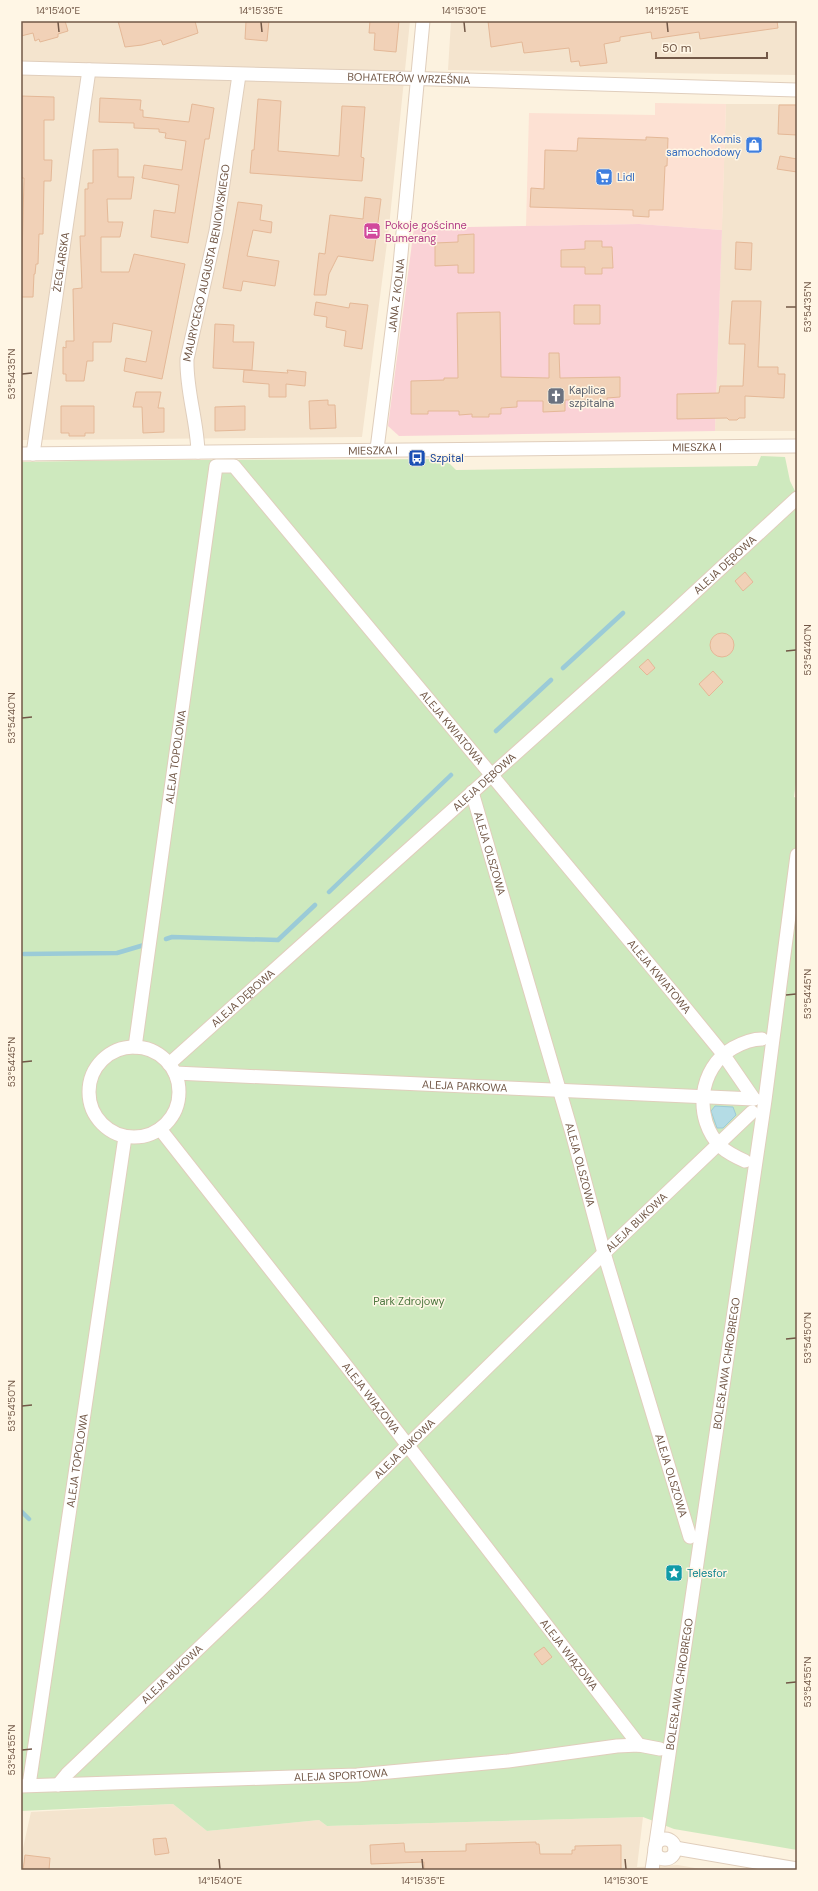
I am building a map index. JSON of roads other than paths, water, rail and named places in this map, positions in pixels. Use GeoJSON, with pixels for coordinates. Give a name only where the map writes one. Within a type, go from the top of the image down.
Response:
{"type":"FeatureCollection","features":[{"type":"Feature","properties":{"kind":"street","name":"JANA Z KOLNA"},"geometry":{"type":"LineString","coordinates":[[377,449],[399,275],[423,21]]}},
{"type":"Feature","properties":{"kind":"street","name":"BOHATERÓW WRZEŚNIA"},"geometry":{"type":"LineString","coordinates":[[21,68],[239,75],[418,77],[797,90]]}},
{"type":"Feature","properties":{"kind":"street","name":"ŻEGLARSKA"},"geometry":{"type":"LineString","coordinates":[[27,454],[89,70]]}},
{"type":"Feature","properties":{"kind":"street","name":"MAURYCEGO AUGUSTA BENIOWSKIEGO"},"geometry":{"type":"LineString","coordinates":[[198,452],[197,433],[187,374],[187,358],[216,231],[239,75]]}},
{"type":"Feature","properties":{"kind":"street","name":"MIESZKA I"},"geometry":{"type":"LineString","coordinates":[[27,454],[377,449],[797,446]]}},
{"type":"Feature","properties":{"kind":"street","name":"ALEJA KWIATOWA"},"geometry":{"type":"LineString","coordinates":[[216,466],[234,466],[723,1054],[754,1098]]}},
{"type":"Feature","properties":{"kind":"street","name":"ALEJA TOPOLOWA"},"geometry":{"type":"LineString","coordinates":[[135,1047],[216,466]]}},
{"type":"Feature","properties":{"kind":"street","name":"ALEJA DĘBOWA"},"geometry":{"type":"LineString","coordinates":[[172,1069],[472,792],[797,498]]}},
{"type":"Feature","properties":{"kind":"street","name":"ALEJA OLSZOWA"},"geometry":{"type":"LineString","coordinates":[[472,792],[572,1133],[604,1253],[690,1537]]}},
{"type":"Feature","properties":{"kind":"street","name":"BOLESŁAWA CHROBREGO"},"geometry":{"type":"LineString","coordinates":[[653,1862],[763,1116],[797,855]]}},
{"type":"Feature","properties":{"kind":"street"},"geometry":{"type":"LineString","coordinates":[[745,1161],[733,1155],[719,1144],[712,1135],[706,1122],[703,1097],[708,1075],[723,1054],[742,1043],[762,1039]]}},
{"type":"Feature","properties":{"kind":"street"},"geometry":{"type":"LineString","coordinates":[[135,1047],[160,1055],[172,1069],[179,1085],[179,1098],[176,1110],[169,1120],[160,1129],[149,1135],[137,1137],[116,1134],[100,1123],[90,1102],[89,1090],[93,1072],[104,1058],[124,1048],[135,1047]]}},
{"type":"Feature","properties":{"kind":"street","name":"ALEJA PARKOWA"},"geometry":{"type":"LineString","coordinates":[[172,1069],[559,1091],[754,1098]]}},
{"type":"Feature","properties":{"kind":"street","name":"ALEJA BUKOWA"},"geometry":{"type":"LineString","coordinates":[[58,1785],[67,1774],[260,1590],[604,1253],[752,1112]]}},
{"type":"Feature","properties":{"kind":"street","name":"ALEJA WIĄZOWA"},"geometry":{"type":"LineString","coordinates":[[160,1129],[639,1745]]}},
{"type":"Feature","properties":{"kind":"street","name":"ALEJA TOPOLOWA"},"geometry":{"type":"LineString","coordinates":[[25,1786],[125,1136]]}},
{"type":"Feature","properties":{"kind":"street","name":"ALEJA SPORTOWA"},"geometry":{"type":"LineString","coordinates":[[25,1786],[357,1775],[508,1761],[588,1749],[639,1745],[660,1749]]}},
{"type":"Feature","properties":{"kind":"street"},"geometry":{"type":"LineString","coordinates":[[653,1862],[662,1858],[669,1858],[674,1854],[675,1848],[797,1869]]}},
{"type":"Feature","properties":{"kind":"water"},"geometry":{"type":"Polygon","coordinates":[[[715,1106],[733,1107],[736,1115],[723,1128],[717,1128],[711,1111],[715,1106]]]}},
{"type":"Feature","properties":{"kind":"waterway"},"geometry":{"type":"LineString","coordinates":[[563,668],[623,613]]}},
{"type":"Feature","properties":{"kind":"waterway"},"geometry":{"type":"LineString","coordinates":[[496,731],[551,680]]}},
{"type":"Feature","properties":{"kind":"waterway"},"geometry":{"type":"LineString","coordinates":[[329,892],[451,775]]}},
{"type":"Feature","properties":{"kind":"waterway"},"geometry":{"type":"LineString","coordinates":[[166,939],[172,937],[278,940],[315,905]]}},
{"type":"Feature","properties":{"kind":"waterway"},"geometry":{"type":"LineString","coordinates":[[24,954],[117,953],[144,945]]}},
{"type":"Feature","properties":{"kind":"waterway"},"geometry":{"type":"LineString","coordinates":[[21,1511],[29,1519]]}},
{"type":"Feature","properties":{"kind":"place","name":"Komis samochodowy"},"geometry":{"type":"Point","coordinates":[754,145]}},
{"type":"Feature","properties":{"kind":"place","name":"Lidl"},"geometry":{"type":"Point","coordinates":[604,177]}},
{"type":"Feature","properties":{"kind":"place","name":"Pokoje gościnne Bumerang"},"geometry":{"type":"Point","coordinates":[372,231]}},
{"type":"Feature","properties":{"kind":"place","name":"Kaplica szpitalna"},"geometry":{"type":"Point","coordinates":[556,396]}},
{"type":"Feature","properties":{"kind":"place","name":"Szpital"},"geometry":{"type":"Point","coordinates":[417,458]}},
{"type":"Feature","properties":{"kind":"place","name":"Telesfor"},"geometry":{"type":"Point","coordinates":[674,1573]}},
{"type":"Feature","properties":{"kind":"park label","name":"Park Zdrojowy"},"geometry":{"type":"Point","coordinates":[409,1301]}}]}
